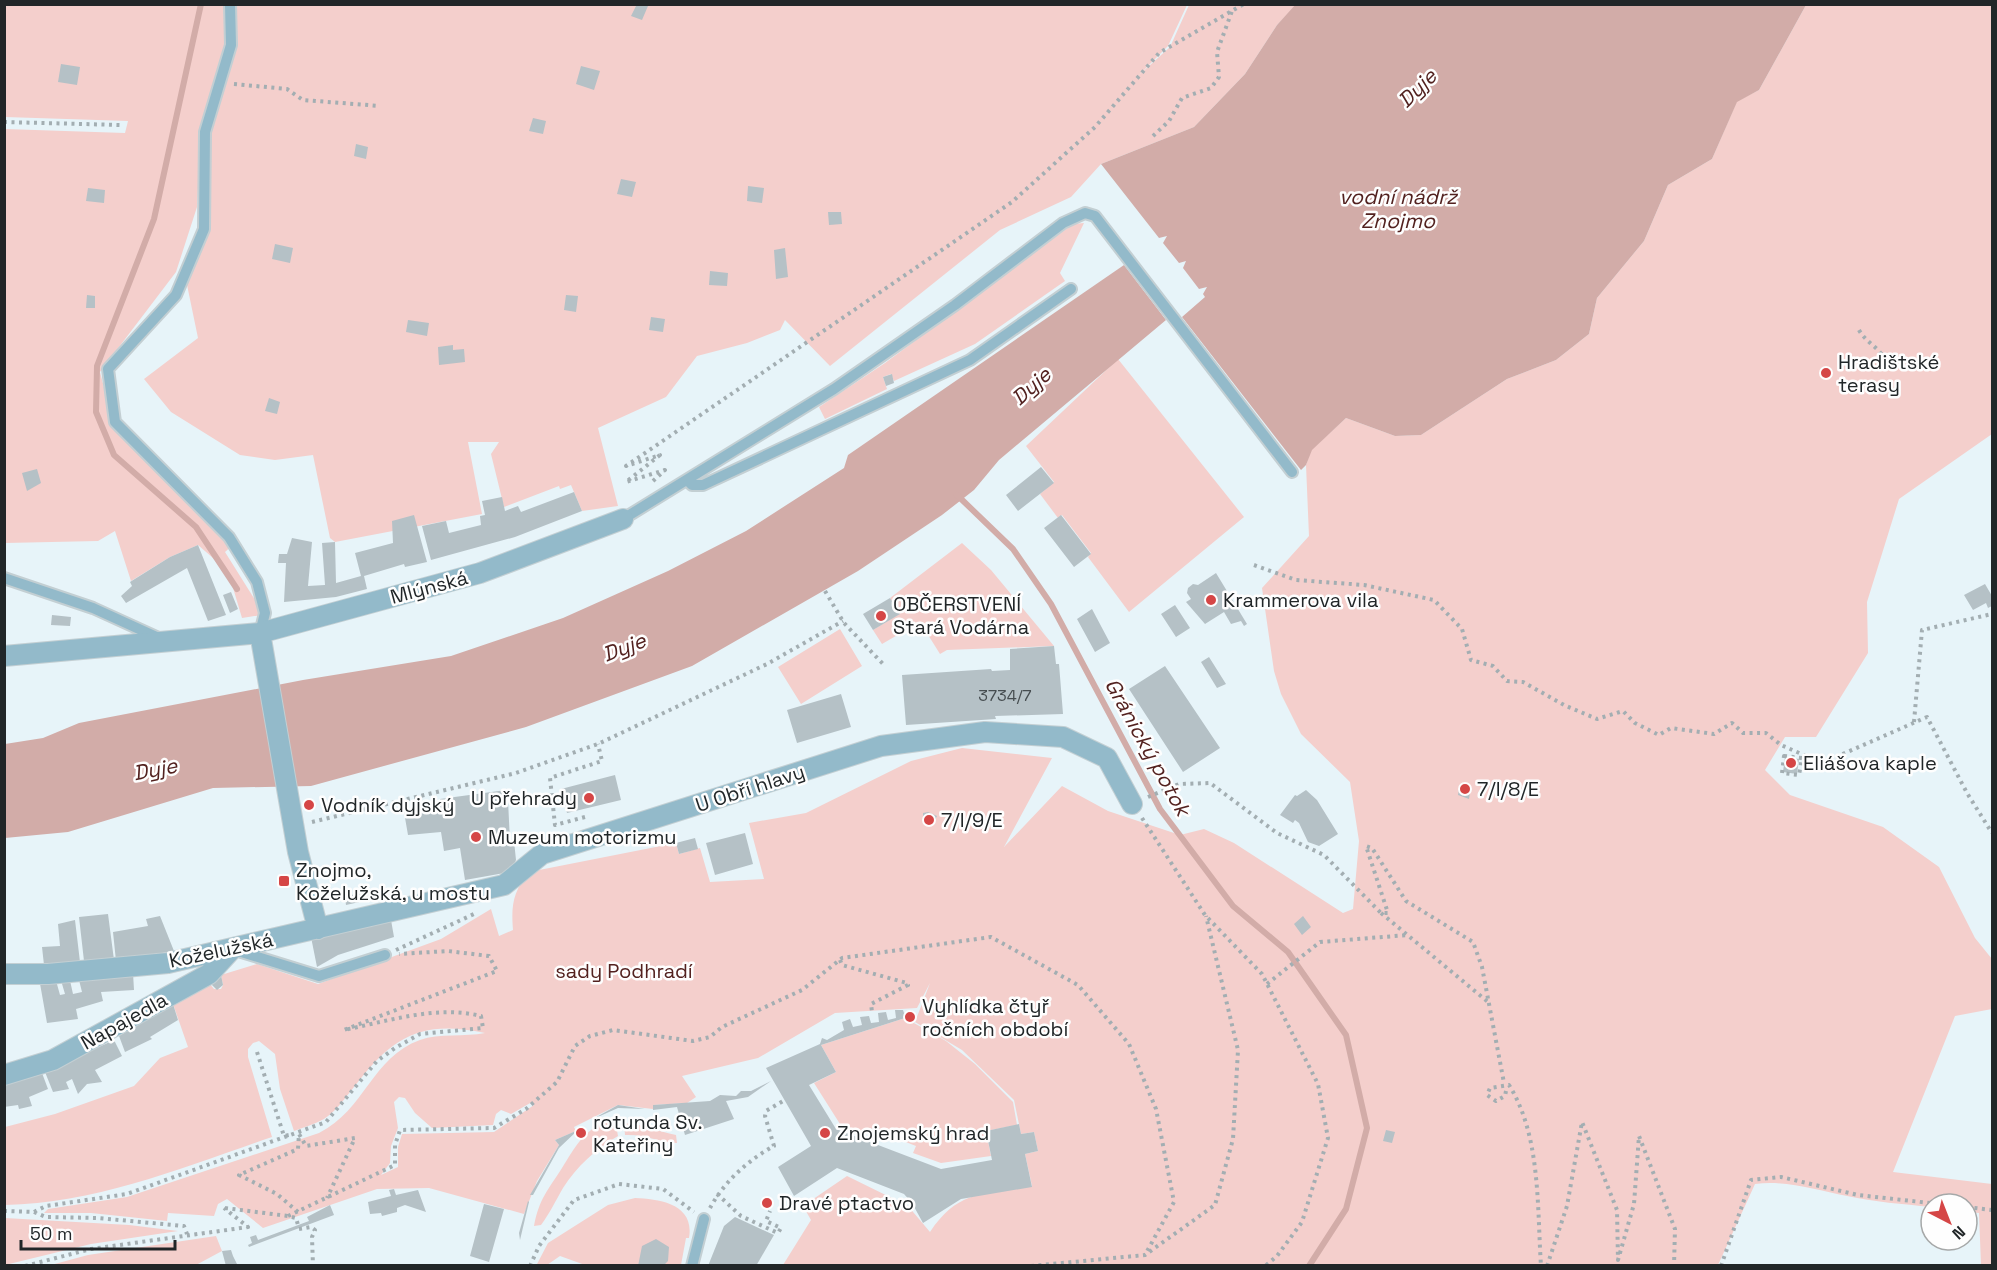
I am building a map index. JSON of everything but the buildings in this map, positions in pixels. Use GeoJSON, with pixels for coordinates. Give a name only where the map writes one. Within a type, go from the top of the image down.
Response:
{"type":"FeatureCollection","features":[{"type":"Feature","properties":{"kind":"street","name":"Mlýnská"},"geometry":{"type":"LineString","coordinates":[[4,657],[260,633],[480,573],[623,519]]}},
{"type":"Feature","properties":{"kind":"street"},"geometry":{"type":"LineString","coordinates":[[260,633],[292,820],[318,929]]}},
{"type":"Feature","properties":{"kind":"street","name":"U Obří hlavy"},"geometry":{"type":"LineString","coordinates":[[318,929],[504,885],[542,854],[881,746],[985,732],[1063,737],[1107,758],[1136,802]]}},
{"type":"Feature","properties":{"kind":"street","name":"Koželužská"},"geometry":{"type":"LineString","coordinates":[[4,974],[48,974],[168,963],[318,929]]}},
{"type":"Feature","properties":{"kind":"street","name":"Napajedla"},"geometry":{"type":"LineString","coordinates":[[4,1075],[53,1060],[209,974],[232,949]]}},
{"type":"Feature","properties":{"kind":"lane"},"geometry":{"type":"LineString","coordinates":[[230,4],[231,45],[205,132],[204,229],[176,295],[108,369],[115,422],[229,537],[256,582],[264,613],[260,633]]}},
{"type":"Feature","properties":{"kind":"lane"},"geometry":{"type":"LineString","coordinates":[[623,519],[834,389],[955,306],[1063,223],[1085,213],[1095,216],[1292,472]]}},
{"type":"Feature","properties":{"kind":"lane"},"geometry":{"type":"LineString","coordinates":[[687,480],[692,486],[703,485],[970,360],[1071,289]]}},
{"type":"Feature","properties":{"kind":"lane"},"geometry":{"type":"LineString","coordinates":[[4,578],[93,608],[168,642]]}},
{"type":"Feature","properties":{"kind":"lane"},"geometry":{"type":"LineString","coordinates":[[232,949],[319,976],[385,955]]}},
{"type":"Feature","properties":{"kind":"lane"},"geometry":{"type":"LineString","coordinates":[[692,1266],[704,1219]]}},
{"type":"Feature","properties":{"kind":"path"},"geometry":{"type":"LineString","coordinates":[[647,485],[665,470],[626,482],[660,455],[626,466],[1012,202],[1095,127],[1159,53],[1245,4]]}},
{"type":"Feature","properties":{"kind":"path"},"geometry":{"type":"LineString","coordinates":[[1153,136],[1169,121],[1182,98],[1211,88],[1219,76],[1217,51],[1233,10]]}},
{"type":"Feature","properties":{"kind":"path"},"geometry":{"type":"LineString","coordinates":[[220,82],[287,89],[303,100],[380,106]]}},
{"type":"Feature","properties":{"kind":"path"},"geometry":{"type":"LineString","coordinates":[[4,122],[121,125]]}},
{"type":"Feature","properties":{"kind":"path"},"geometry":{"type":"LineString","coordinates":[[1859,330],[1863,338],[1880,349],[1886,362]]}},
{"type":"Feature","properties":{"kind":"path"},"geometry":{"type":"LineString","coordinates":[[1254,565],[1296,580],[1364,585],[1434,600],[1462,629],[1471,660],[1493,666],[1507,681],[1523,682],[1556,702],[1597,719],[1623,711],[1635,723],[1659,735],[1671,728],[1714,734],[1731,723],[1743,733],[1766,733],[1782,745],[1806,756],[1804,760],[1811,768],[1927,717],[1967,793],[1992,833]]}},
{"type":"Feature","properties":{"kind":"path"},"geometry":{"type":"LineString","coordinates":[[825,591],[843,621],[884,665]]}},
{"type":"Feature","properties":{"kind":"path"},"geometry":{"type":"LineString","coordinates":[[1914,722],[1922,630],[1992,614]]}},
{"type":"Feature","properties":{"kind":"path"},"geometry":{"type":"LineString","coordinates":[[292,820],[516,773],[598,744],[767,664],[843,621]]}},
{"type":"Feature","properties":{"kind":"path"},"geometry":{"type":"LineString","coordinates":[[595,814],[555,825],[550,778],[602,761],[598,744]]}},
{"type":"Feature","properties":{"kind":"path"},"geometry":{"type":"LineString","coordinates":[[1784,756],[1802,758],[1799,767],[1799,775],[1782,773],[1784,756]]}},
{"type":"Feature","properties":{"kind":"path"},"geometry":{"type":"LineString","coordinates":[[1799,767],[1808,765]]}},
{"type":"Feature","properties":{"kind":"path"},"geometry":{"type":"LineString","coordinates":[[1265,1266],[1277,1256],[1302,1222],[1328,1138],[1318,1084],[1262,974],[1205,915],[1136,802],[1179,784],[1210,783],[1277,833],[1324,855],[1381,913],[1489,1002]]}},
{"type":"Feature","properties":{"kind":"path"},"geometry":{"type":"LineString","coordinates":[[1381,913],[1388,913],[1366,846],[1372,848],[1406,901],[1473,942],[1489,1002],[1504,1083]]}},
{"type":"Feature","properties":{"kind":"path"},"geometry":{"type":"LineString","coordinates":[[385,955],[477,912]]}},
{"type":"Feature","properties":{"kind":"path"},"geometry":{"type":"LineString","coordinates":[[1031,1266],[1144,1255],[1215,1205],[1233,1139],[1238,1050],[1205,915]]}},
{"type":"Feature","properties":{"kind":"path"},"geometry":{"type":"LineString","coordinates":[[1267,984],[1320,942],[1408,936]]}},
{"type":"Feature","properties":{"kind":"path"},"geometry":{"type":"LineString","coordinates":[[288,1216],[395,1165],[395,1145],[400,1130],[494,1128],[526,1109],[557,1082],[575,1046],[590,1036],[613,1030],[693,1041],[710,1037],[722,1027],[802,990],[840,960],[991,937],[1078,985],[1130,1044],[1156,1109],[1174,1202],[1144,1255]]}},
{"type":"Feature","properties":{"kind":"path"},"geometry":{"type":"LineString","coordinates":[[34,1212],[46,1206],[127,1194],[298,1134],[326,1122],[377,1061],[394,1048],[420,1034],[483,1028],[481,1016],[467,1012],[412,1015],[344,1030],[497,971],[489,956],[448,951],[385,955]]}},
{"type":"Feature","properties":{"kind":"path"},"geometry":{"type":"LineString","coordinates":[[840,960],[842,964],[907,983],[908,985],[871,1004],[872,1012]]}},
{"type":"Feature","properties":{"kind":"path"},"geometry":{"type":"LineString","coordinates":[[257,1052],[284,1136],[298,1134]]}},
{"type":"Feature","properties":{"kind":"path"},"geometry":{"type":"LineString","coordinates":[[1506,1091],[1505,1096],[1496,1101],[1487,1095],[1490,1088],[1509,1085],[1517,1098],[1532,1150],[1541,1266]]}},
{"type":"Feature","properties":{"kind":"path"},"geometry":{"type":"LineString","coordinates":[[770,1211],[766,1221],[781,1228],[778,1233],[741,1216],[718,1192],[757,1155],[774,1146],[765,1116],[766,1111],[785,1100]]}},
{"type":"Feature","properties":{"kind":"path"},"geometry":{"type":"LineString","coordinates":[[1547,1266],[1567,1206],[1582,1122],[1617,1210],[1618,1260],[1634,1204],[1639,1136],[1675,1229],[1674,1266]]}},
{"type":"Feature","properties":{"kind":"path"},"geometry":{"type":"LineString","coordinates":[[298,1134],[306,1146],[355,1138],[327,1199]]}},
{"type":"Feature","properties":{"kind":"path"},"geometry":{"type":"LineString","coordinates":[[297,1212],[277,1194],[239,1175],[298,1149],[298,1134]]}},
{"type":"Feature","properties":{"kind":"path"},"geometry":{"type":"LineString","coordinates":[[1721,1266],[1751,1180],[1781,1177],[1858,1195],[1919,1202]]}},
{"type":"Feature","properties":{"kind":"path"},"geometry":{"type":"LineString","coordinates":[[530,1266],[539,1246],[574,1200],[619,1184],[663,1189],[704,1219]]}},
{"type":"Feature","properties":{"kind":"path"},"geometry":{"type":"LineString","coordinates":[[25,1266],[91,1249],[248,1227],[224,1208],[288,1216],[296,1218],[298,1227],[311,1227],[315,1230],[312,1237],[313,1266]]}},
{"type":"Feature","properties":{"kind":"path"},"geometry":{"type":"LineString","coordinates":[[4,1211],[34,1212],[46,1217],[98,1218],[184,1226],[187,1234]]}},
{"type":"Feature","properties":{"kind":"green space"},"geometry":{"type":"Polygon","coordinates":[[[4,5],[224,5],[226,45],[201,132],[197,207],[176,272],[100,372],[115,430],[234,544],[225,552],[257,603],[268,614],[242,618],[228,571],[198,545],[170,557],[131,581],[115,531],[98,541],[5,543],[5,129],[125,133],[128,121],[5,117],[4,5]]]}},
{"type":"Feature","properties":{"kind":"green space"},"geometry":{"type":"Polygon","coordinates":[[[233,5],[1187,5],[1168,46],[1138,76],[1170,47],[1189,5],[1296,5],[1277,25],[1245,74],[1194,127],[1101,164],[1071,197],[1000,230],[830,366],[785,320],[780,330],[747,343],[697,356],[666,397],[598,428],[618,506],[582,511],[571,485],[560,489],[559,486],[504,507],[491,454],[499,442],[468,442],[482,514],[335,542],[330,538],[313,455],[275,460],[240,455],[171,412],[144,379],[198,338],[186,280],[201,230],[208,133],[235,50],[233,5]]]}},
{"type":"Feature","properties":{"kind":"green space","name":"sady Podhradí"},"geometry":{"type":"Polygon","coordinates":[[[1806,5],[1992,5],[1992,434],[1899,499],[1867,602],[1868,653],[1816,737],[1785,737],[1765,770],[1790,795],[1883,827],[1939,867],[1975,938],[1992,959],[1992,1009],[1955,1016],[1893,1172],[1992,1184],[1992,1265],[1981,1265],[1979,1192],[1919,1192],[1919,1206],[1857,1198],[1790,1184],[1767,1183],[1755,1184],[1718,1265],[783,1265],[811,1220],[803,1206],[847,1176],[908,1206],[930,1232],[951,1208],[962,1201],[986,1193],[1032,1186],[1025,1154],[1038,1151],[1034,1132],[1021,1134],[1014,1100],[962,1050],[915,1022],[930,983],[917,1008],[835,1013],[758,1058],[682,1076],[696,1097],[687,1103],[653,1105],[653,1109],[618,1105],[574,1127],[576,1131],[555,1140],[559,1145],[537,1181],[524,1214],[429,1188],[377,1189],[263,1228],[227,1199],[218,1204],[214,1216],[168,1213],[167,1221],[91,1213],[44,1213],[48,1209],[127,1197],[319,1133],[335,1123],[347,1111],[390,1058],[404,1048],[427,1038],[485,1033],[445,1028],[428,1030],[399,1042],[385,1052],[329,1116],[294,1131],[280,1089],[275,1054],[259,1041],[253,1043],[248,1049],[248,1057],[272,1137],[141,1182],[107,1191],[40,1203],[5,1205],[5,1127],[55,1114],[134,1086],[160,1058],[188,1047],[173,1004],[209,983],[214,989],[221,989],[223,985],[221,975],[257,964],[318,984],[441,939],[491,909],[499,936],[513,930],[514,899],[519,886],[529,872],[676,843],[679,854],[700,848],[710,882],[764,879],[749,823],[806,813],[911,761],[962,748],[1052,758],[1004,847],[1062,786],[1108,811],[1180,835],[1204,829],[1234,843],[1343,913],[1353,909],[1359,841],[1350,782],[1301,734],[1281,694],[1274,671],[1262,588],[1309,536],[1306,465],[1311,450],[1346,418],[1395,436],[1421,435],[1507,379],[1556,360],[1589,334],[1597,298],[1644,241],[1668,185],[1712,159],[1737,101],[1759,90],[1806,5]],[[399,1097],[394,1102],[398,1128],[391,1146],[390,1163],[381,1175],[398,1167],[398,1147],[402,1134],[494,1132],[534,1105],[532,1102],[511,1114],[501,1110],[496,1114],[493,1125],[432,1128],[415,1113],[405,1098],[399,1097]]]}},
{"type":"Feature","properties":{"kind":"green space"},"geometry":{"type":"Polygon","coordinates":[[[1084,223],[1060,273],[1065,281],[975,344],[894,381],[891,374],[883,377],[887,389],[825,419],[819,407],[885,363],[1073,224],[1084,223]]]}},
{"type":"Feature","properties":{"kind":"green space"},"geometry":{"type":"Polygon","coordinates":[[[1118,359],[1244,517],[1129,612],[1088,557],[1091,553],[1062,515],[1058,518],[1040,494],[1054,482],[1026,446],[1118,359]]]}},
{"type":"Feature","properties":{"kind":"green space"},"geometry":{"type":"Polygon","coordinates":[[[962,543],[991,570],[1054,646],[947,650],[940,654],[920,622],[882,644],[873,630],[899,614],[890,598],[962,543]]]}},
{"type":"Feature","properties":{"kind":"green space"},"geometry":{"type":"Polygon","coordinates":[[[840,629],[862,666],[801,704],[778,667],[840,629]]]}},
{"type":"Feature","properties":{"kind":"green space"},"geometry":{"type":"Polygon","coordinates":[[[905,1018],[946,1041],[975,1064],[1013,1102],[1017,1125],[986,1131],[991,1156],[941,1163],[913,1153],[916,1146],[870,1128],[865,1134],[840,1124],[814,1083],[836,1072],[821,1045],[905,1018]]]}},
{"type":"Feature","properties":{"kind":"green space"},"geometry":{"type":"Polygon","coordinates":[[[605,1121],[616,1125],[618,1136],[581,1165],[568,1180],[541,1225],[534,1226],[545,1195],[575,1147],[590,1131],[605,1121]]]}},
{"type":"Feature","properties":{"kind":"green space"},"geometry":{"type":"Polygon","coordinates":[[[624,1123],[637,1124],[676,1135],[677,1143],[625,1135],[624,1123]]]}},
{"type":"Feature","properties":{"kind":"green space"},"geometry":{"type":"Polygon","coordinates":[[[635,1198],[665,1202],[681,1211],[687,1218],[689,1238],[686,1238],[681,1265],[585,1265],[560,1256],[547,1265],[536,1266],[548,1243],[608,1205],[635,1198]]]}},
{"type":"Feature","properties":{"kind":"green space"},"geometry":{"type":"Polygon","coordinates":[[[5,1218],[129,1225],[178,1231],[91,1244],[5,1265],[5,1218]]]}},
{"type":"Feature","properties":{"kind":"green space"},"geometry":{"type":"Polygon","coordinates":[[[216,1236],[222,1251],[196,1265],[51,1265],[88,1255],[216,1236]]]}},
{"type":"Feature","properties":{"kind":"water","name":"vodní nádrž Znojmo"},"geometry":{"type":"Polygon","coordinates":[[[1296,4],[1806,5],[1759,90],[1737,102],[1712,159],[1668,185],[1644,241],[1597,298],[1589,334],[1556,360],[1507,379],[1421,435],[1395,436],[1346,418],[1312,450],[1306,465],[1301,470],[1182,317],[1205,297],[1203,294],[1207,287],[1199,289],[1183,268],[1186,261],[1179,263],[1163,243],[1167,236],[1159,238],[1101,164],[1194,127],[1245,74],[1277,25],[1296,4]]]}},
{"type":"Feature","properties":{"kind":"water","name":"Dyje"},"geometry":{"type":"Polygon","coordinates":[[[1124,265],[1166,320],[999,460],[974,490],[942,515],[858,571],[692,666],[526,727],[311,786],[213,788],[68,832],[5,838],[5,744],[43,738],[79,723],[303,680],[451,656],[563,618],[668,571],[746,531],[844,468],[848,455],[1124,265]]]}},
{"type":"Feature","properties":{"kind":"waterway"},"geometry":{"type":"LineString","coordinates":[[201,4],[154,219],[97,366],[96,412],[114,455],[196,527],[237,589]]}},
{"type":"Feature","properties":{"kind":"waterway","name":"Gránický potok"},"geometry":{"type":"LineString","coordinates":[[957,495],[1013,549],[1051,604],[1160,809],[1233,906],[1288,952],[1346,1035],[1367,1128],[1346,1209],[1309,1266]]}},
{"type":"Feature","properties":{"kind":"place","name":"Hradištské terasy"},"geometry":{"type":"Point","coordinates":[1826,373]}},
{"type":"Feature","properties":{"kind":"place","name":"Krammerova vila"},"geometry":{"type":"Point","coordinates":[1211,600]}},
{"type":"Feature","properties":{"kind":"place","name":"OBČERSTVENÍ Stará Vodárna"},"geometry":{"type":"Point","coordinates":[881,616]}},
{"type":"Feature","properties":{"kind":"place","name":"Eliášova kaple"},"geometry":{"type":"Point","coordinates":[1791,763]}},
{"type":"Feature","properties":{"kind":"place","name":"7/I/8/E"},"geometry":{"type":"Point","coordinates":[1465,789]}},
{"type":"Feature","properties":{"kind":"place","name":"U přehrady"},"geometry":{"type":"Point","coordinates":[589,798]}},
{"type":"Feature","properties":{"kind":"place","name":"Vodník dyjský"},"geometry":{"type":"Point","coordinates":[309,805]}},
{"type":"Feature","properties":{"kind":"place","name":"7/I/9/E"},"geometry":{"type":"Point","coordinates":[929,820]}},
{"type":"Feature","properties":{"kind":"place","name":"Muzeum motorizmu"},"geometry":{"type":"Point","coordinates":[476,837]}},
{"type":"Feature","properties":{"kind":"place","name":"Znojmo, Koželužská, u mostu"},"geometry":{"type":"Point","coordinates":[284,881]}},
{"type":"Feature","properties":{"kind":"place","name":"Vyhlídka čtyř ročních období"},"geometry":{"type":"Point","coordinates":[910,1017]}},
{"type":"Feature","properties":{"kind":"place","name":"rotunda Sv. Kateřiny"},"geometry":{"type":"Point","coordinates":[581,1133]}},
{"type":"Feature","properties":{"kind":"place","name":"Znojemský hrad"},"geometry":{"type":"Point","coordinates":[825,1133]}},
{"type":"Feature","properties":{"kind":"place","name":"Dravé ptactvo"},"geometry":{"type":"Point","coordinates":[767,1203]}}]}
